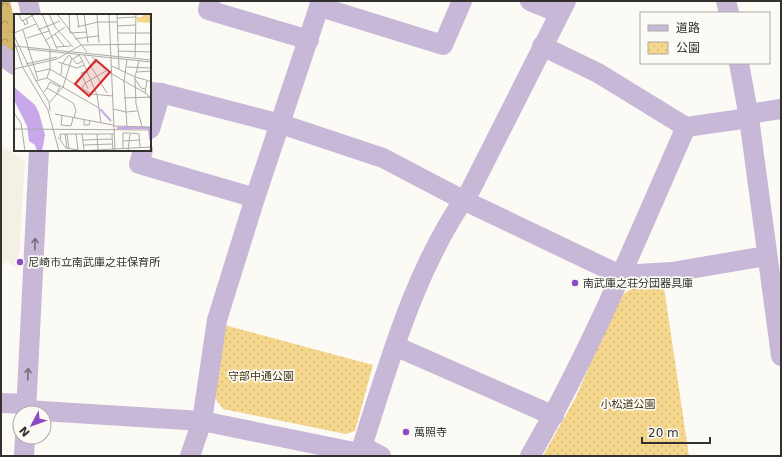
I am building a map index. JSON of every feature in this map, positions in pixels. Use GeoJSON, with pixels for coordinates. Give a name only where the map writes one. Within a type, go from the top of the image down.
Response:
{"type":"FeatureCollection","features":[{"type":"Feature","properties":{"kind":"street"},"geometry":{"type":"LineString","coordinates":[[28,1],[31,14]]}},
{"type":"Feature","properties":{"kind":"street"},"geometry":{"type":"LineString","coordinates":[[210,1],[208,10],[309,40]]}},
{"type":"Feature","properties":{"kind":"street"},"geometry":{"type":"LineString","coordinates":[[190,456],[202,421],[217,320],[255,198],[320,4],[443,45],[462,1]]}},
{"type":"Feature","properties":{"kind":"street"},"geometry":{"type":"LineString","coordinates":[[360,452],[411,300],[436,246],[456,210],[471,189],[562,7],[530,1]]}},
{"type":"Feature","properties":{"kind":"street"},"geometry":{"type":"LineString","coordinates":[[726,1],[729,12]]}},
{"type":"Feature","properties":{"kind":"street"},"geometry":{"type":"LineString","coordinates":[[542,46],[598,73],[686,127],[781,109]]}},
{"type":"Feature","properties":{"kind":"street"},"geometry":{"type":"LineString","coordinates":[[1,55],[14,63]]}},
{"type":"Feature","properties":{"kind":"street"},"geometry":{"type":"LineString","coordinates":[[739,64],[748,116],[766,256],[781,356]]}},
{"type":"Feature","properties":{"kind":"street"},"geometry":{"type":"LineString","coordinates":[[151,123],[156,92],[281,124],[383,158],[463,200],[620,275],[672,272],[766,256]]}},
{"type":"Feature","properties":{"kind":"street"},"geometry":{"type":"LineString","coordinates":[[530,456],[554,416],[620,275],[686,127]]}},
{"type":"Feature","properties":{"kind":"street"},"geometry":{"type":"LineString","coordinates":[[26,405],[39,151]]}},
{"type":"Feature","properties":{"kind":"street"},"geometry":{"type":"LineString","coordinates":[[143,151],[139,164],[255,198]]}},
{"type":"Feature","properties":{"kind":"street"},"geometry":{"type":"LineString","coordinates":[[395,346],[554,416]]}},
{"type":"Feature","properties":{"kind":"street"},"geometry":{"type":"LineString","coordinates":[[1,403],[12,406]]}},
{"type":"Feature","properties":{"kind":"street"},"geometry":{"type":"LineString","coordinates":[[52,411],[202,421],[381,456]]}},
{"type":"Feature","properties":{"kind":"street"},"geometry":{"type":"LineString","coordinates":[[24,456],[25,445]]}},
{"type":"Feature","properties":{"kind":"shaded area"},"geometry":{"type":"Polygon","coordinates":[[[1,145],[25,161],[18,269],[7,261],[1,268],[1,145]]]}},
{"type":"Feature","properties":{"kind":"green space"},"geometry":{"type":"Polygon","coordinates":[[[1,1],[10,1],[14,19],[14,59],[1,50],[1,1]]]}},
{"type":"Feature","properties":{"kind":"green space","name":"小松道公園"},"geometry":{"type":"Polygon","coordinates":[[[633,288],[664,288],[689,456],[543,456],[576,397],[619,297],[633,288]]]}},
{"type":"Feature","properties":{"kind":"green space","name":"守部中通公園"},"geometry":{"type":"Polygon","coordinates":[[[224,325],[373,365],[355,431],[346,434],[223,409],[215,398],[224,325]]]}},
{"type":"Feature","properties":{"kind":"place","name":"尼崎市立南武庫之荘保育所"},"geometry":{"type":"Point","coordinates":[20,262]}},
{"type":"Feature","properties":{"kind":"place","name":"南武庫之荘分団器具庫"},"geometry":{"type":"Point","coordinates":[575,283]}},
{"type":"Feature","properties":{"kind":"place","name":"萬照寺"},"geometry":{"type":"Point","coordinates":[406,432]}}]}
